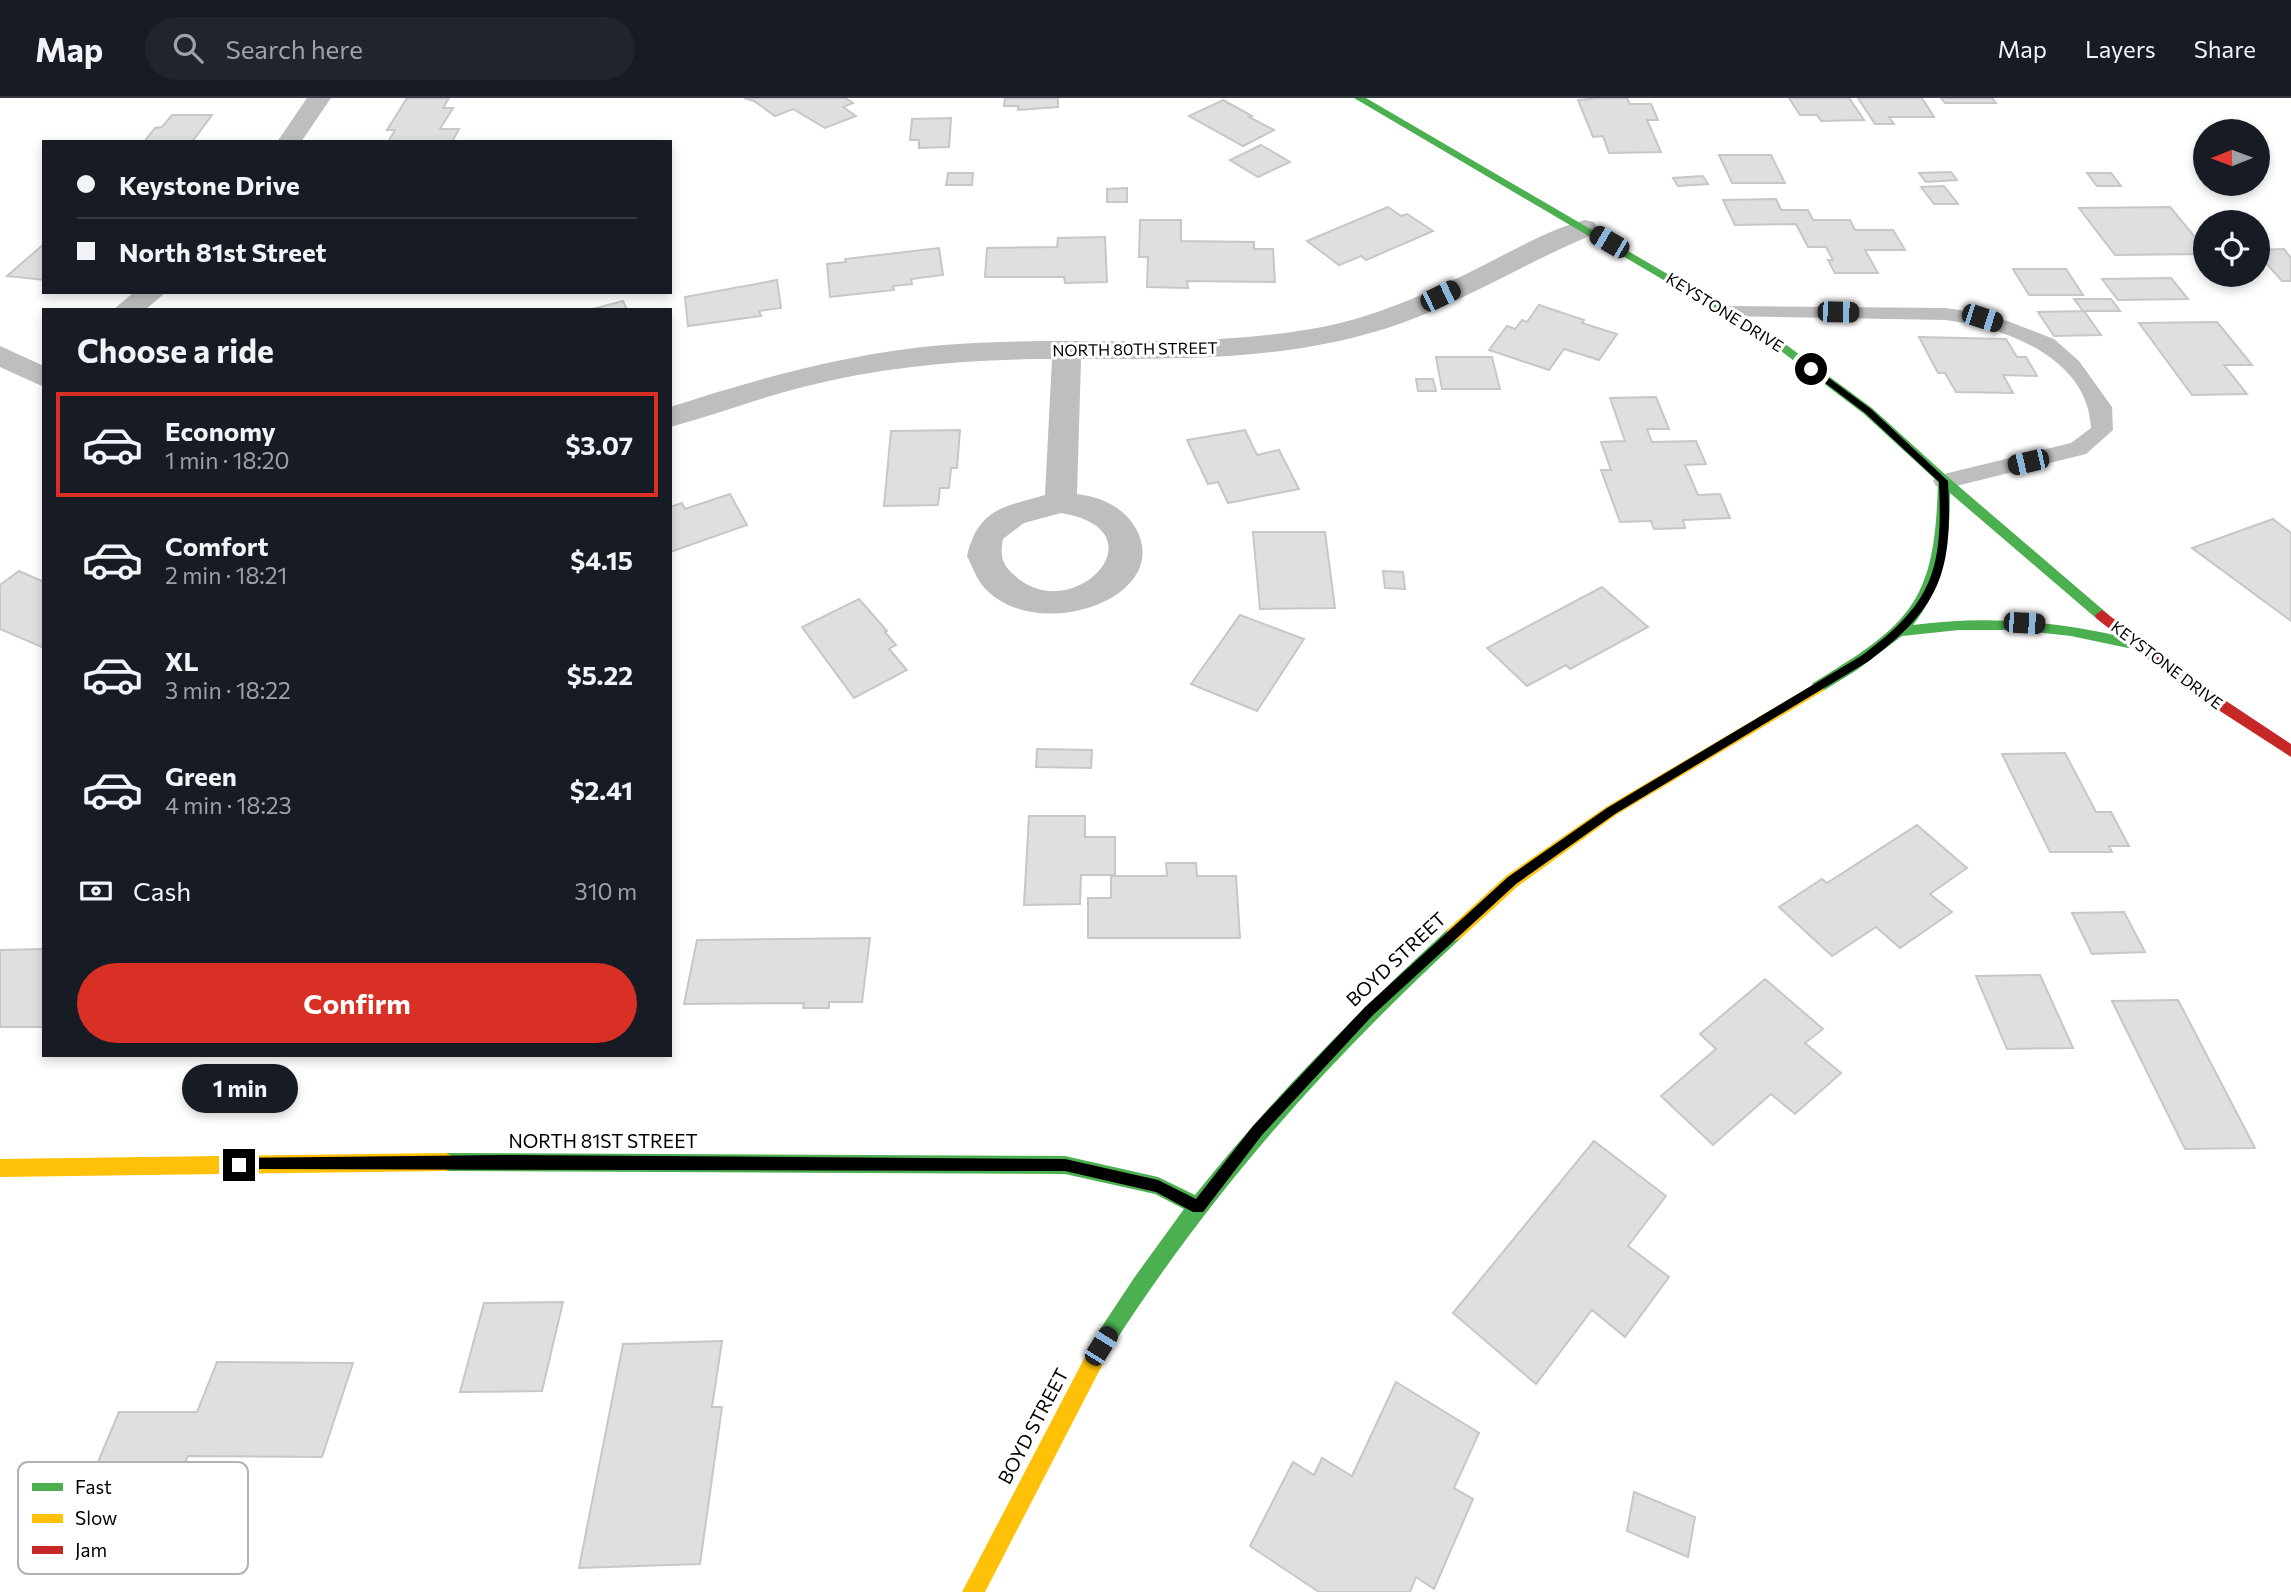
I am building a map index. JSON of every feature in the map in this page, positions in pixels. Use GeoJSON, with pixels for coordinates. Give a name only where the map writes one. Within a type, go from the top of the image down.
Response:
{"type":"FeatureCollection","features":[{"type":"Feature","properties":{"kind":"street"},"geometry":{"type":"LineString","coordinates":[[290,140],[319,98]]}},
{"type":"Feature","properties":{"kind":"street","name":"KEYSTONE DRIVE"},"geometry":{"type":"LineString","coordinates":[[1359,98],[1728,312],[1773,341],[1868,411],[1944,481],[2137,645],[2233,715],[2291,751]]}},
{"type":"Feature","properties":{"kind":"street","name":"NORTH 80TH STREET"},"geometry":{"type":"LineString","coordinates":[[672,415],[821,372],[882,361],[942,354],[1067,349],[1241,347],[1354,329],[1418,307],[1585,229]]}},
{"type":"Feature","properties":{"kind":"street"},"geometry":{"type":"LineString","coordinates":[[130,308],[149,294]]}},
{"type":"Feature","properties":{"kind":"street"},"geometry":{"type":"LineString","coordinates":[[1061,502],[1067,349]]}},
{"type":"Feature","properties":{"kind":"street"},"geometry":{"type":"LineString","coordinates":[[0,355],[39,370]]}},
{"type":"Feature","properties":{"kind":"street","name":"BOYD STREET"},"geometry":{"type":"LineString","coordinates":[[973,1592],[1089,1365],[1136,1289],[1258,1130],[1369,1011],[1512,881],[1611,811],[1865,659],[1902,631],[1931,590],[1940,565],[1945,512],[1944,481]]}},
{"type":"Feature","properties":{"kind":"street"},"geometry":{"type":"LineString","coordinates":[[1902,631],[1984,621],[2045,624],[2087,631],[2137,645]]}},
{"type":"Feature","properties":{"kind":"street","name":"NORTH 81ST STREET"},"geometry":{"type":"LineString","coordinates":[[0,1168],[506,1161],[1065,1165],[1158,1186],[1198,1208]]}},
{"type":"Feature","properties":{"kind":"lane"},"geometry":{"type":"LineString","coordinates":[[1728,312],[1945,314],[1982,318],[2047,343],[2072,366],[2101,407],[2102,430],[2078,449],[1944,481]]}},
{"type":"Feature","properties":{"kind":"building"},"geometry":{"type":"Polygon","coordinates":[[[407,98],[449,98],[443,108],[453,108],[440,129],[459,129],[453,140],[389,140],[395,130],[387,130],[407,98]]]}},
{"type":"Feature","properties":{"kind":"building"},"geometry":{"type":"Polygon","coordinates":[[[744,98],[845,98],[853,103],[843,107],[856,116],[825,128],[793,109],[775,116],[754,101],[744,98]]]}},
{"type":"Feature","properties":{"kind":"building"},"geometry":{"type":"Polygon","coordinates":[[[1005,98],[1058,98],[1058,107],[1018,110],[1018,106],[1004,106],[1005,98]]]}},
{"type":"Feature","properties":{"kind":"building"},"geometry":{"type":"Polygon","coordinates":[[[1627,98],[1630,104],[1651,104],[1658,120],[1647,120],[1661,152],[1609,153],[1603,136],[1593,137],[1578,100],[1627,98]]]}},
{"type":"Feature","properties":{"kind":"building"},"geometry":{"type":"Polygon","coordinates":[[[1789,98],[1849,98],[1864,120],[1821,121],[1817,115],[1800,115],[1789,98]]]}},
{"type":"Feature","properties":{"kind":"building"},"geometry":{"type":"Polygon","coordinates":[[[1858,98],[1922,98],[1934,117],[1889,117],[1894,124],[1875,124],[1858,98]]]}},
{"type":"Feature","properties":{"kind":"building"},"geometry":{"type":"Polygon","coordinates":[[[1941,98],[1992,98],[1996,103],[1945,103],[1941,98]]]}},
{"type":"Feature","properties":{"kind":"building"},"geometry":{"type":"Polygon","coordinates":[[[1223,100],[1274,130],[1243,146],[1189,116],[1223,100]]]}},
{"type":"Feature","properties":{"kind":"building"},"geometry":{"type":"Polygon","coordinates":[[[172,115],[212,115],[193,140],[146,140],[155,128],[162,127],[172,115]]]}},
{"type":"Feature","properties":{"kind":"building"},"geometry":{"type":"Polygon","coordinates":[[[951,118],[949,147],[919,148],[919,140],[910,140],[912,119],[951,118]]]}},
{"type":"Feature","properties":{"kind":"building"},"geometry":{"type":"Polygon","coordinates":[[[1261,145],[1290,162],[1258,177],[1230,160],[1261,145]]]}},
{"type":"Feature","properties":{"kind":"building"},"geometry":{"type":"Polygon","coordinates":[[[1719,155],[1771,155],[1785,183],[1732,183],[1719,155]]]}},
{"type":"Feature","properties":{"kind":"building"},"geometry":{"type":"Polygon","coordinates":[[[1951,172],[1957,180],[1926,182],[1919,173],[1951,172]]]}},
{"type":"Feature","properties":{"kind":"building"},"geometry":{"type":"Polygon","coordinates":[[[948,173],[973,173],[972,185],[946,185],[948,173]]]}},
{"type":"Feature","properties":{"kind":"building"},"geometry":{"type":"Polygon","coordinates":[[[2087,173],[2111,173],[2121,186],[2097,186],[2087,173]]]}},
{"type":"Feature","properties":{"kind":"building"},"geometry":{"type":"Polygon","coordinates":[[[1703,176],[1708,184],[1678,186],[1673,178],[1703,176]]]}},
{"type":"Feature","properties":{"kind":"building"},"geometry":{"type":"Polygon","coordinates":[[[1944,186],[1958,204],[1934,204],[1921,187],[1944,186]]]}},
{"type":"Feature","properties":{"kind":"building"},"geometry":{"type":"Polygon","coordinates":[[[1127,188],[1127,202],[1107,202],[1107,189],[1127,188]]]}},
{"type":"Feature","properties":{"kind":"building"},"geometry":{"type":"Polygon","coordinates":[[[1776,199],[1781,210],[1808,210],[1813,220],[1850,220],[1855,230],[1893,230],[1905,250],[1865,250],[1878,273],[1835,273],[1828,260],[1833,260],[1826,247],[1808,247],[1796,224],[1735,225],[1723,200],[1776,199]]]}},
{"type":"Feature","properties":{"kind":"building"},"geometry":{"type":"Polygon","coordinates":[[[1388,207],[1401,216],[1407,214],[1433,231],[1366,260],[1361,256],[1339,265],[1307,241],[1388,207]]]}},
{"type":"Feature","properties":{"kind":"building"},"geometry":{"type":"Polygon","coordinates":[[[2170,207],[2193,235],[2193,254],[2115,255],[2079,208],[2170,207]]]}},
{"type":"Feature","properties":{"kind":"building"},"geometry":{"type":"Polygon","coordinates":[[[1140,220],[1181,220],[1181,241],[1254,242],[1254,249],[1273,249],[1275,282],[1187,281],[1188,288],[1147,287],[1148,257],[1139,257],[1140,220]]]}},
{"type":"Feature","properties":{"kind":"building"},"geometry":{"type":"Polygon","coordinates":[[[1105,237],[1107,282],[1065,283],[1064,277],[985,277],[987,248],[1057,247],[1058,238],[1105,237]]]}},
{"type":"Feature","properties":{"kind":"building"},"geometry":{"type":"Polygon","coordinates":[[[42,246],[42,280],[7,276],[42,246]]]}},
{"type":"Feature","properties":{"kind":"building"},"geometry":{"type":"Polygon","coordinates":[[[939,248],[943,275],[911,279],[912,284],[893,286],[894,290],[830,297],[827,264],[846,262],[845,259],[939,248]]]}},
{"type":"Feature","properties":{"kind":"building"},"geometry":{"type":"Polygon","coordinates":[[[2284,249],[2291,258],[2291,281],[2282,281],[2270,268],[2270,250],[2284,249]]]}},
{"type":"Feature","properties":{"kind":"building"},"geometry":{"type":"Polygon","coordinates":[[[2013,269],[2066,269],[2083,295],[2029,295],[2013,269]]]}},
{"type":"Feature","properties":{"kind":"building"},"geometry":{"type":"Polygon","coordinates":[[[2171,278],[2188,299],[2118,300],[2102,279],[2171,278]]]}},
{"type":"Feature","properties":{"kind":"building"},"geometry":{"type":"Polygon","coordinates":[[[777,280],[781,308],[759,311],[761,316],[688,326],[685,297],[777,280]]]}},
{"type":"Feature","properties":{"kind":"building"},"geometry":{"type":"Polygon","coordinates":[[[2074,299],[2111,299],[2120,311],[2084,311],[2101,335],[2054,336],[2038,312],[2083,311],[2074,299]]]}},
{"type":"Feature","properties":{"kind":"building"},"geometry":{"type":"Polygon","coordinates":[[[623,301],[626,308],[597,308],[623,301]]]}},
{"type":"Feature","properties":{"kind":"building"},"geometry":{"type":"Polygon","coordinates":[[[1539,305],[1617,334],[1599,360],[1564,349],[1549,370],[1489,350],[1507,326],[1515,329],[1522,320],[1527,322],[1539,305]]]}},
{"type":"Feature","properties":{"kind":"building"},"geometry":{"type":"Polygon","coordinates":[[[2217,322],[2252,365],[2224,365],[2247,394],[2192,395],[2139,323],[2217,322]]]}},
{"type":"Feature","properties":{"kind":"building"},"geometry":{"type":"Polygon","coordinates":[[[1919,337],[2006,339],[2017,357],[2026,357],[2037,376],[2003,375],[2013,393],[1956,392],[1945,373],[1938,373],[1919,337]]]}},
{"type":"Feature","properties":{"kind":"building"},"geometry":{"type":"Polygon","coordinates":[[[1436,357],[1492,357],[1500,389],[1442,389],[1436,357]]]}},
{"type":"Feature","properties":{"kind":"building"},"geometry":{"type":"Polygon","coordinates":[[[1416,379],[1433,379],[1436,391],[1418,391],[1416,379]]]}},
{"type":"Feature","properties":{"kind":"building"},"geometry":{"type":"Polygon","coordinates":[[[1656,397],[1669,429],[1647,429],[1652,442],[1696,441],[1706,464],[1685,465],[1698,495],[1720,494],[1730,518],[1683,520],[1685,528],[1654,529],[1651,521],[1620,522],[1601,470],[1611,470],[1601,442],[1625,441],[1610,398],[1656,397]]]}},
{"type":"Feature","properties":{"kind":"building"},"geometry":{"type":"Polygon","coordinates":[[[960,430],[957,468],[951,468],[949,488],[940,488],[938,505],[884,506],[891,431],[960,430]]]}},
{"type":"Feature","properties":{"kind":"building"},"geometry":{"type":"Polygon","coordinates":[[[1245,430],[1257,455],[1279,450],[1299,489],[1228,503],[1218,482],[1208,484],[1187,440],[1245,430]]]}},
{"type":"Feature","properties":{"kind":"building"},"geometry":{"type":"Polygon","coordinates":[[[730,494],[747,525],[672,551],[672,506],[682,503],[685,509],[730,494]]]}},
{"type":"Feature","properties":{"kind":"building"},"geometry":{"type":"Polygon","coordinates":[[[2273,519],[2291,533],[2291,621],[2192,548],[2273,519]]]}},
{"type":"Feature","properties":{"kind":"building"},"geometry":{"type":"Polygon","coordinates":[[[1253,532],[1325,532],[1335,608],[1260,609],[1253,532]]]}},
{"type":"Feature","properties":{"kind":"building"},"geometry":{"type":"Polygon","coordinates":[[[19,571],[42,581],[42,647],[0,629],[0,585],[19,571]]]}},
{"type":"Feature","properties":{"kind":"building"},"geometry":{"type":"Polygon","coordinates":[[[1383,571],[1403,572],[1405,589],[1385,588],[1383,571]]]}},
{"type":"Feature","properties":{"kind":"building"},"geometry":{"type":"Polygon","coordinates":[[[1602,587],[1648,627],[1570,669],[1566,665],[1527,686],[1487,648],[1602,587]]]}},
{"type":"Feature","properties":{"kind":"building"},"geometry":{"type":"Polygon","coordinates":[[[859,599],[887,631],[885,632],[896,645],[889,649],[907,670],[854,698],[802,627],[859,599]]]}},
{"type":"Feature","properties":{"kind":"building"},"geometry":{"type":"Polygon","coordinates":[[[1240,615],[1304,639],[1257,711],[1191,684],[1240,615]]]}},
{"type":"Feature","properties":{"kind":"building"},"geometry":{"type":"Polygon","coordinates":[[[1037,749],[1092,750],[1091,768],[1036,767],[1037,749]]]}},
{"type":"Feature","properties":{"kind":"building"},"geometry":{"type":"Polygon","coordinates":[[[2065,753],[2096,812],[2111,812],[2129,846],[2109,846],[2112,852],[2050,852],[2002,754],[2065,753]]]}},
{"type":"Feature","properties":{"kind":"building"},"geometry":{"type":"Polygon","coordinates":[[[1029,816],[1085,816],[1085,837],[1115,837],[1115,875],[1081,875],[1080,904],[1024,905],[1029,816]]]}},
{"type":"Feature","properties":{"kind":"building"},"geometry":{"type":"Polygon","coordinates":[[[1917,825],[1967,868],[1930,894],[1952,912],[1900,948],[1876,927],[1832,956],[1779,907],[1822,879],[1827,883],[1917,825]]]}},
{"type":"Feature","properties":{"kind":"building"},"geometry":{"type":"Polygon","coordinates":[[[1166,863],[1196,863],[1197,876],[1236,876],[1240,938],[1088,938],[1088,898],[1111,898],[1111,876],[1167,876],[1166,863]]]}},
{"type":"Feature","properties":{"kind":"building"},"geometry":{"type":"Polygon","coordinates":[[[2124,912],[2145,952],[2092,954],[2072,913],[2124,912]]]}},
{"type":"Feature","properties":{"kind":"building"},"geometry":{"type":"Polygon","coordinates":[[[870,938],[862,1002],[829,1002],[829,1008],[803,1008],[804,1003],[684,1004],[697,940],[870,938]]]}},
{"type":"Feature","properties":{"kind":"building"},"geometry":{"type":"Polygon","coordinates":[[[42,949],[42,1027],[0,1027],[0,950],[42,949]]]}},
{"type":"Feature","properties":{"kind":"building"},"geometry":{"type":"Polygon","coordinates":[[[2040,975],[2073,1048],[2007,1049],[1976,976],[2040,975]]]}},
{"type":"Feature","properties":{"kind":"building"},"geometry":{"type":"Polygon","coordinates":[[[1765,979],[1823,1029],[1805,1043],[1841,1073],[1795,1114],[1771,1094],[1713,1145],[1661,1096],[1716,1049],[1700,1034],[1765,979]]]}},
{"type":"Feature","properties":{"kind":"building"},"geometry":{"type":"Polygon","coordinates":[[[2178,1000],[2255,1148],[2185,1149],[2112,1001],[2178,1000]]]}},
{"type":"Feature","properties":{"kind":"building"},"geometry":{"type":"Polygon","coordinates":[[[1594,1141],[1666,1196],[1628,1246],[1669,1277],[1625,1337],[1592,1310],[1536,1384],[1453,1313],[1594,1141]]]}},
{"type":"Feature","properties":{"kind":"building"},"geometry":{"type":"Polygon","coordinates":[[[563,1302],[542,1391],[460,1392],[484,1303],[563,1302]]]}},
{"type":"Feature","properties":{"kind":"building"},"geometry":{"type":"Polygon","coordinates":[[[722,1341],[712,1407],[722,1407],[700,1564],[579,1568],[623,1344],[722,1341]]]}},
{"type":"Feature","properties":{"kind":"building"},"geometry":{"type":"Polygon","coordinates":[[[217,1362],[353,1363],[322,1457],[188,1456],[186,1462],[98,1462],[119,1412],[197,1412],[217,1362]]]}},
{"type":"Feature","properties":{"kind":"building"},"geometry":{"type":"Polygon","coordinates":[[[1396,1382],[1479,1433],[1454,1488],[1473,1499],[1434,1589],[1416,1577],[1410,1592],[1319,1592],[1250,1546],[1293,1462],[1314,1475],[1322,1458],[1352,1476],[1396,1382]]]}},
{"type":"Feature","properties":{"kind":"building"},"geometry":{"type":"Polygon","coordinates":[[[1634,1492],[1695,1517],[1688,1557],[1627,1531],[1634,1492]]]}},
{"type":"Feature","properties":{"kind":"traffic: fast"},"geometry":{"type":"LineString","coordinates":[[1359,98],[1773,340],[1868,411],[1944,481],[2102,615]]}},
{"type":"Feature","properties":{"kind":"traffic: fast"},"geometry":{"type":"LineString","coordinates":[[1818,687],[1880,647],[1902,628],[1919,607],[1931,583],[1939,556],[1944,481]]}},
{"type":"Feature","properties":{"kind":"traffic: fast"},"geometry":{"type":"LineString","coordinates":[[1902,631],[1959,625],[2015,625],[2071,631],[2128,643]]}},
{"type":"Feature","properties":{"kind":"traffic: fast"},"geometry":{"type":"LineString","coordinates":[[1104,1341],[1180,1230],[1264,1125],[1356,1027],[1454,934]]}},
{"type":"Feature","properties":{"kind":"traffic: fast"},"geometry":{"type":"LineString","coordinates":[[446,1162],[1065,1165],[1158,1186],[1198,1207]]}},
{"type":"Feature","properties":{"kind":"traffic: slow"},"geometry":{"type":"LineString","coordinates":[[1454,934],[1512,881],[1611,811],[1818,687]]}},
{"type":"Feature","properties":{"kind":"traffic: slow"},"geometry":{"type":"LineString","coordinates":[[0,1168],[446,1162]]}},
{"type":"Feature","properties":{"kind":"traffic: slow"},"geometry":{"type":"LineString","coordinates":[[973,1592],[1104,1341]]}},
{"type":"Feature","properties":{"kind":"traffic: jam"},"geometry":{"type":"LineString","coordinates":[[2102,615],[2194,687],[2291,751]]}},
{"type":"Feature","properties":{"kind":"route"},"geometry":{"type":"LineString","coordinates":[[239,1165],[506,1161],[1065,1165],[1158,1186],[1198,1208],[1258,1130],[1369,1011],[1512,881],[1611,811],[1865,659],[1902,631],[1919,609],[1931,590],[1940,565],[1945,512],[1944,481],[1868,411],[1811,369]]}}]}
